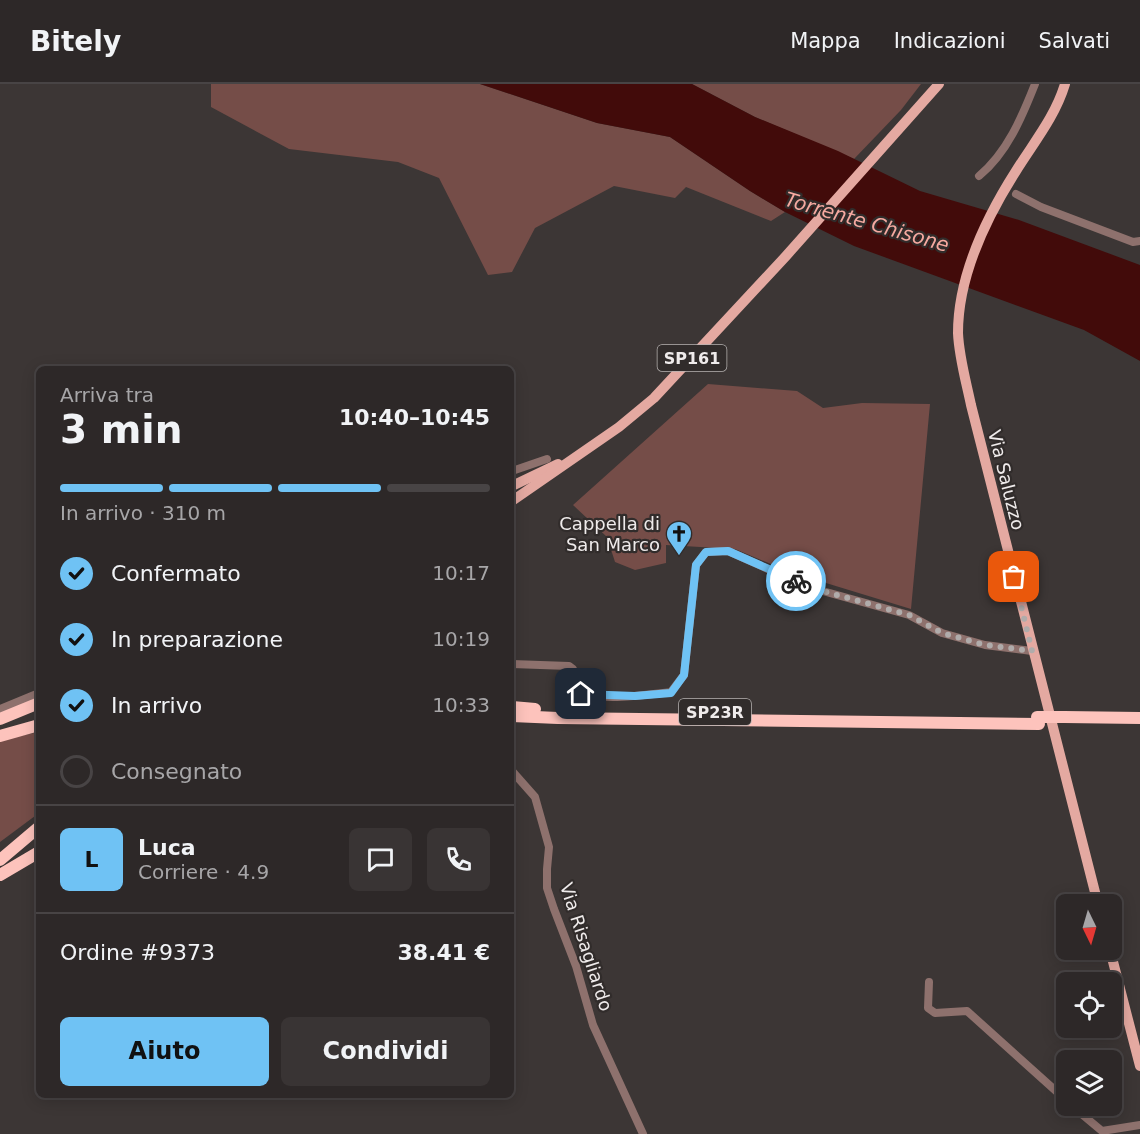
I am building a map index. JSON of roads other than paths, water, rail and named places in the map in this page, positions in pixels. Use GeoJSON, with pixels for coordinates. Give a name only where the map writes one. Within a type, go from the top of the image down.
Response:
{"type":"FeatureCollection","features":[{"type":"Feature","properties":{"kind":"highway"},"geometry":{"type":"LineString","coordinates":[[0,718],[36,704]]}},
{"type":"Feature","properties":{"kind":"highway"},"geometry":{"type":"LineString","coordinates":[[514,709],[553,715]]}},
{"type":"Feature","properties":{"kind":"highway","name":"SP23R"},"geometry":{"type":"LineString","coordinates":[[514,722],[553,715]]}},
{"type":"Feature","properties":{"kind":"highway","name":"SP23R"},"geometry":{"type":"LineString","coordinates":[[514,716],[1038,720],[1140,725]]}},
{"type":"Feature","properties":{"kind":"highway","name":"SP23R"},"geometry":{"type":"LineString","coordinates":[[1065,721],[1140,718]]}},
{"type":"Feature","properties":{"kind":"highway"},"geometry":{"type":"LineString","coordinates":[[0,730],[36,721]]}},
{"type":"Feature","properties":{"kind":"highway"},"geometry":{"type":"LineString","coordinates":[[0,736],[36,726]]}},
{"type":"Feature","properties":{"kind":"highway"},"geometry":{"type":"LineString","coordinates":[[0,860],[36,829]]}},
{"type":"Feature","properties":{"kind":"highway"},"geometry":{"type":"LineString","coordinates":[[0,851],[24,838]]}},
{"type":"Feature","properties":{"kind":"highway"},"geometry":{"type":"LineString","coordinates":[[0,875],[36,854]]}},
{"type":"Feature","properties":{"kind":"main road"},"geometry":{"type":"LineString","coordinates":[[906,122],[928,84]]}},
{"type":"Feature","properties":{"kind":"main road","name":"SP161"},"geometry":{"type":"LineString","coordinates":[[514,500],[619,428],[654,398],[786,256],[939,84]]}},
{"type":"Feature","properties":{"kind":"main road","name":"Via Saluzzo"},"geometry":{"type":"LineString","coordinates":[[1065,84],[1059,102],[1002,193],[984,230],[972,261],[961,305],[958,334],[962,364],[1032,651],[1095,894]]}},
{"type":"Feature","properties":{"kind":"main road"},"geometry":{"type":"LineString","coordinates":[[514,485],[588,449]]}},
{"type":"Feature","properties":{"kind":"main road"},"geometry":{"type":"LineString","coordinates":[[1113,960],[1140,1066]]}},
{"type":"Feature","properties":{"kind":"street"},"geometry":{"type":"LineString","coordinates":[[979,176],[999,157],[1035,84]]}},
{"type":"Feature","properties":{"kind":"street"},"geometry":{"type":"LineString","coordinates":[[1016,194],[1041,207],[1133,242],[1140,241]]}},
{"type":"Feature","properties":{"kind":"street"},"geometry":{"type":"LineString","coordinates":[[514,470],[547,459]]}},
{"type":"Feature","properties":{"kind":"street"},"geometry":{"type":"LineString","coordinates":[[514,664],[569,666],[573,669],[576,691],[590,695],[635,696],[671,693],[684,675],[696,565],[706,552],[728,551],[819,590],[909,615],[942,633],[985,645],[1032,651]]}},
{"type":"Feature","properties":{"kind":"street"},"geometry":{"type":"LineString","coordinates":[[0,709],[36,694]]}},
{"type":"Feature","properties":{"kind":"street","name":"Via Risagliardo"},"geometry":{"type":"LineString","coordinates":[[514,773],[535,797],[549,847],[546,869],[554,909],[576,966],[593,1024],[643,1134]]}},
{"type":"Feature","properties":{"kind":"street"},"geometry":{"type":"LineString","coordinates":[[929,982],[928,1008],[935,1013],[967,1011],[1056,1091]]}},
{"type":"Feature","properties":{"kind":"street"},"geometry":{"type":"LineString","coordinates":[[1084,1116],[1102,1131],[1140,1125]]}},
{"type":"Feature","properties":{"kind":"water","name":"Torrente Chisone"},"geometry":{"type":"Polygon","coordinates":[[[480,84],[692,84],[755,117],[838,151],[920,191],[1019,220],[1140,265],[1140,361],[1084,330],[854,246],[785,212],[670,137],[597,123],[480,84]]]}},
{"type":"Feature","properties":{"kind":"place","name":"Cappella di San Marco"},"geometry":{"type":"Point","coordinates":[679,557]}}]}
